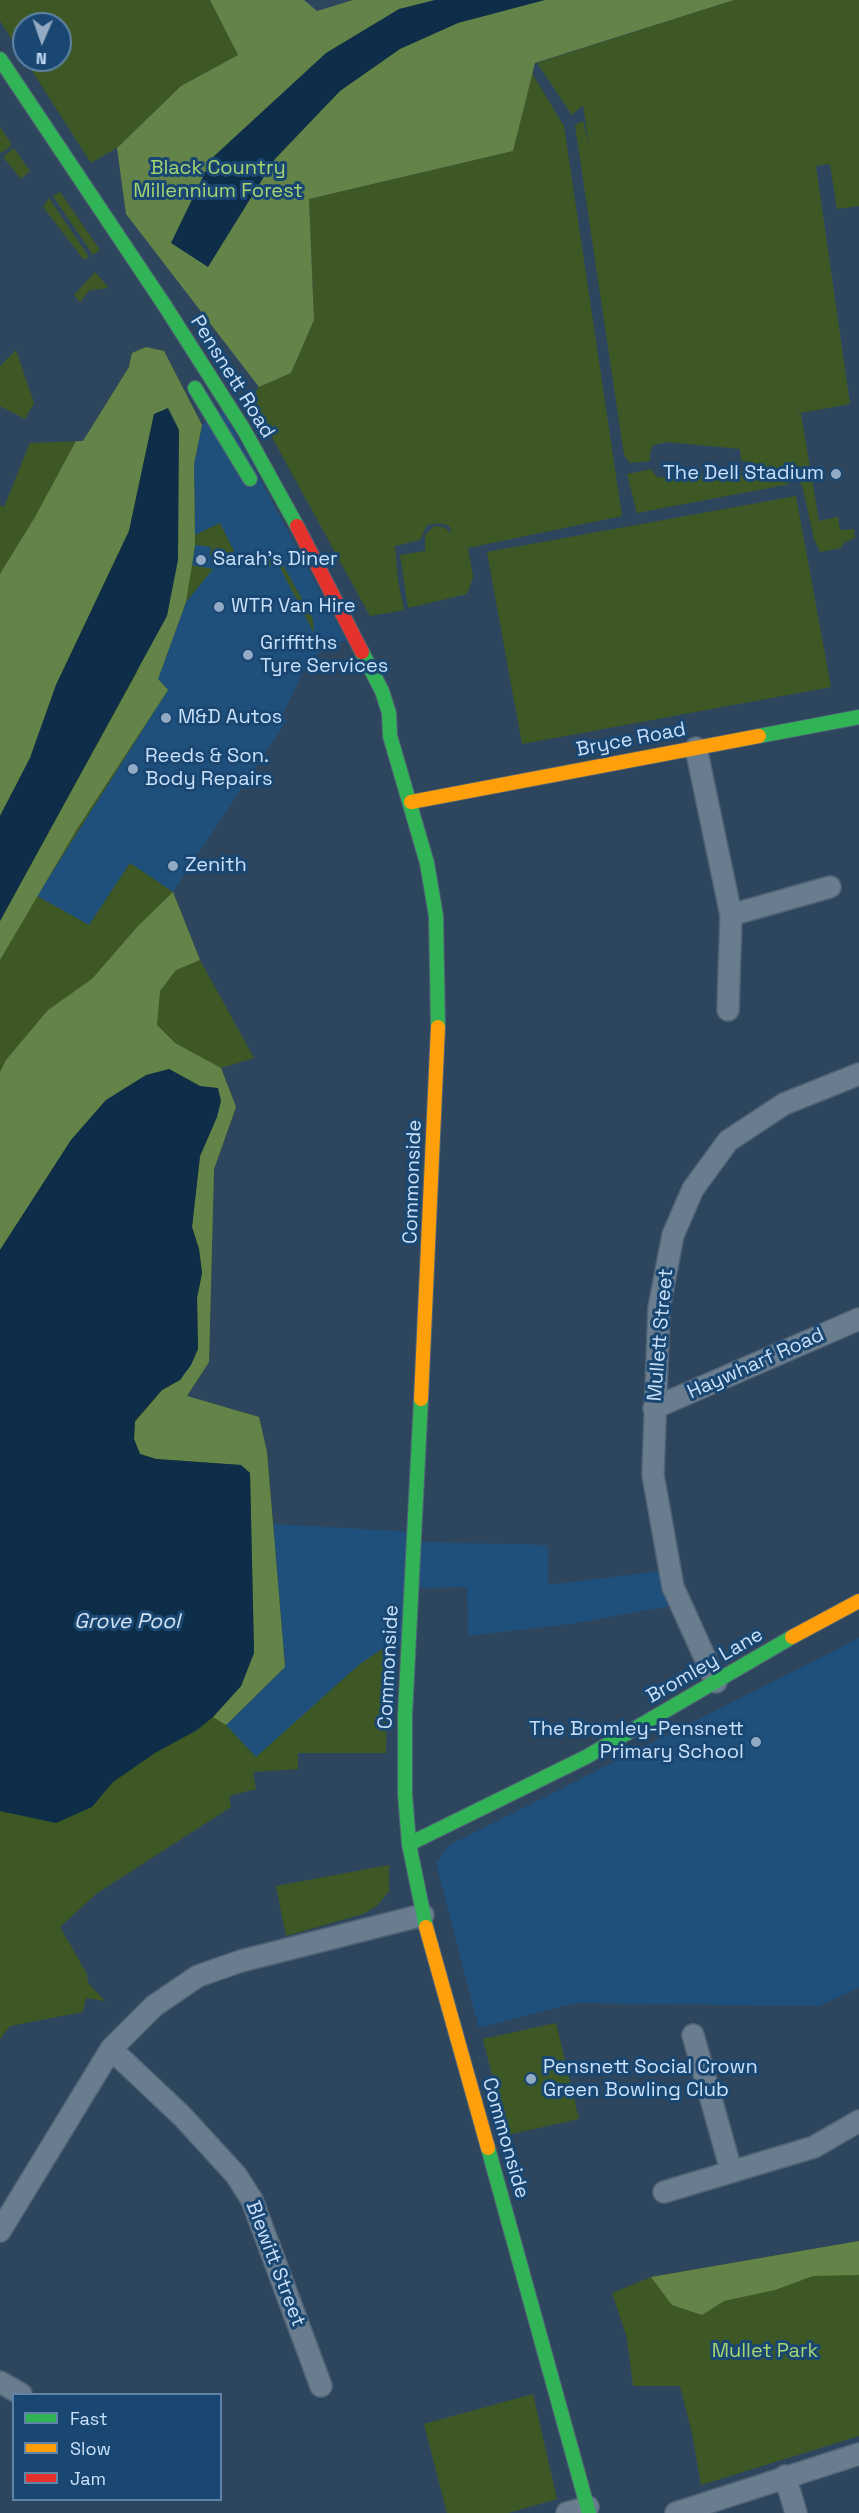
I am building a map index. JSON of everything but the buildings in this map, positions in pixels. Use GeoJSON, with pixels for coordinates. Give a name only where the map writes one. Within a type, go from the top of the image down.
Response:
{"type":"FeatureCollection","features":[{"type":"Feature","properties":{"kind":"main road","name":"Pensnett Road"},"geometry":{"type":"LineString","coordinates":[[0,59],[165,306],[244,430],[382,691],[389,713],[390,736],[411,802]]}},
{"type":"Feature","properties":{"kind":"main road","name":"Pensnett Road"},"geometry":{"type":"LineString","coordinates":[[185,371],[257,491]]}},
{"type":"Feature","properties":{"kind":"main road","name":"Pensnett Road"},"geometry":{"type":"LineString","coordinates":[[372,716],[390,736]]}},
{"type":"Feature","properties":{"kind":"main road","name":"Bryce Road"},"geometry":{"type":"LineString","coordinates":[[411,802],[859,717]]}},
{"type":"Feature","properties":{"kind":"main road","name":"Commonside"},"geometry":{"type":"LineString","coordinates":[[411,802],[427,863],[436,916],[438,990],[431,1229],[405,1715],[405,1794],[409,1844],[423,1915],[589,2510]]}},
{"type":"Feature","properties":{"kind":"main road","name":"Bromley Lane"},"geometry":{"type":"LineString","coordinates":[[409,1844],[586,1757],[832,1614],[859,1601]]}},
{"type":"Feature","properties":{"kind":"street"},"geometry":{"type":"LineString","coordinates":[[696,748],[731,915],[728,1010]]}},
{"type":"Feature","properties":{"kind":"street"},"geometry":{"type":"LineString","coordinates":[[731,915],[830,887]]}},
{"type":"Feature","properties":{"kind":"street","name":"Mullett Street"},"geometry":{"type":"LineString","coordinates":[[716,1682],[673,1587],[653,1475],[659,1308],[673,1235],[693,1189],[728,1141],[784,1104],[859,1074]]}},
{"type":"Feature","properties":{"kind":"street","name":"Haywharf Road"},"geometry":{"type":"LineString","coordinates":[[654,1408],[859,1319]]}},
{"type":"Feature","properties":{"kind":"street"},"geometry":{"type":"LineString","coordinates":[[0,2231],[111,2049],[154,2006],[198,1976],[241,1961],[423,1915]]}},
{"type":"Feature","properties":{"kind":"street"},"geometry":{"type":"LineString","coordinates":[[693,2035],[730,2170]]}},
{"type":"Feature","properties":{"kind":"street","name":"Blewitt Street"},"geometry":{"type":"LineString","coordinates":[[111,2049],[182,2116],[236,2175],[252,2200],[321,2386]]}},
{"type":"Feature","properties":{"kind":"street"},"geometry":{"type":"LineString","coordinates":[[664,2192],[730,2170],[814,2147],[859,2121]]}},
{"type":"Feature","properties":{"kind":"street"},"geometry":{"type":"LineString","coordinates":[[0,2382],[19,2393]]}},
{"type":"Feature","properties":{"kind":"street"},"geometry":{"type":"LineString","coordinates":[[676,2513],[859,2454]]}},
{"type":"Feature","properties":{"kind":"street"},"geometry":{"type":"LineString","coordinates":[[785,2476],[796,2513]]}},
{"type":"Feature","properties":{"kind":"street"},"geometry":{"type":"LineString","coordinates":[[567,2513],[589,2510]]}},
{"type":"Feature","properties":{"kind":"shaded area"},"geometry":{"type":"Polygon","coordinates":[[[223,410],[346,640],[309,659],[282,716],[287,720],[173,892],[130,863],[89,925],[37,896],[77,829],[158,679],[186,602],[195,545],[194,464],[202,425],[223,410]]]}},
{"type":"Feature","properties":{"kind":"shaded area"},"geometry":{"type":"Polygon","coordinates":[[[272,1524],[416,1532],[416,1542],[548,1545],[548,1585],[669,1570],[681,1604],[577,1623],[468,1636],[467,1587],[413,1588],[409,1646],[388,1645],[360,1664],[256,1758],[226,1725],[285,1667],[272,1524]]]}},
{"type":"Feature","properties":{"kind":"shaded area","name":"The Bromley-Pensnett Primary School"},"geometry":{"type":"Polygon","coordinates":[[[859,1638],[859,1988],[818,2006],[575,2003],[479,2028],[436,1864],[448,1846],[859,1638]]]}},
{"type":"Feature","properties":{"kind":"green space"},"geometry":{"type":"Polygon","coordinates":[[[0,0],[210,0],[238,55],[181,86],[117,148],[91,163],[33,72],[72,72],[72,12],[12,12],[12,40],[0,21],[0,0]]]}},
{"type":"Feature","properties":{"kind":"green space","name":"Black Country Millennium Forest"},"geometry":{"type":"Polygon","coordinates":[[[210,0],[304,0],[317,11],[353,0],[734,0],[535,63],[513,151],[309,199],[314,320],[291,373],[259,387],[126,214],[117,148],[181,86],[238,55],[210,0]]]}},
{"type":"Feature","properties":{"kind":"green space"},"geometry":{"type":"Polygon","coordinates":[[[734,0],[859,0],[859,206],[837,209],[830,164],[816,166],[850,404],[795,414],[801,414],[819,521],[838,517],[840,530],[854,529],[855,538],[845,542],[841,548],[820,552],[814,539],[802,485],[797,478],[741,460],[740,449],[668,442],[653,445],[650,461],[630,463],[624,455],[575,125],[583,121],[589,147],[583,105],[572,115],[537,63],[734,0]]]}},
{"type":"Feature","properties":{"kind":"green space"},"geometry":{"type":"Polygon","coordinates":[[[532,73],[564,126],[622,516],[468,548],[473,577],[467,594],[408,608],[400,555],[425,551],[425,535],[434,526],[443,527],[452,533],[449,526],[440,523],[427,525],[420,540],[395,546],[398,581],[404,610],[370,616],[251,399],[259,387],[291,373],[314,320],[309,199],[513,151],[532,73]]]}},
{"type":"Feature","properties":{"kind":"green space"},"geometry":{"type":"Polygon","coordinates":[[[0,127],[12,145],[1,153],[0,151],[0,127]]]}},
{"type":"Feature","properties":{"kind":"green space"},"geometry":{"type":"Polygon","coordinates":[[[14,148],[30,171],[21,179],[3,157],[14,148]]]}},
{"type":"Feature","properties":{"kind":"green space"},"geometry":{"type":"Polygon","coordinates":[[[60,192],[100,250],[93,255],[53,196],[60,192]]]}},
{"type":"Feature","properties":{"kind":"green space"},"geometry":{"type":"Polygon","coordinates":[[[49,198],[89,257],[84,260],[43,207],[49,198]]]}},
{"type":"Feature","properties":{"kind":"green space"},"geometry":{"type":"Polygon","coordinates":[[[95,272],[109,288],[90,290],[80,302],[74,295],[95,272]]]}},
{"type":"Feature","properties":{"kind":"green space"},"geometry":{"type":"Polygon","coordinates":[[[146,347],[164,351],[202,425],[194,464],[195,535],[220,523],[234,551],[222,561],[210,555],[211,547],[195,545],[192,565],[213,569],[186,602],[158,679],[168,690],[37,896],[89,925],[130,863],[173,892],[200,960],[254,1058],[221,1068],[236,1107],[214,1169],[209,1362],[187,1396],[259,1417],[267,1452],[285,1667],[226,1725],[256,1757],[360,1664],[388,1645],[386,1753],[298,1753],[298,1769],[253,1772],[256,1789],[229,1796],[231,1807],[96,1894],[60,1927],[87,1974],[88,1983],[105,2001],[86,1998],[83,2012],[10,2026],[0,2039],[0,505],[4,507],[30,443],[83,441],[129,367],[132,353],[146,347]]]}},
{"type":"Feature","properties":{"kind":"green space"},"geometry":{"type":"Polygon","coordinates":[[[146,347],[164,351],[202,425],[194,464],[195,545],[186,602],[158,679],[168,690],[77,829],[0,960],[0,921],[137,672],[154,414],[129,531],[56,685],[30,758],[0,816],[0,574],[35,517],[76,441],[83,441],[129,367],[132,353],[146,347]]]}},
{"type":"Feature","properties":{"kind":"green space"},"geometry":{"type":"Polygon","coordinates":[[[16,350],[34,403],[25,419],[0,406],[0,366],[16,350]]]}},
{"type":"Feature","properties":{"kind":"green space"},"geometry":{"type":"Polygon","coordinates":[[[742,468],[790,484],[637,513],[627,474],[651,469],[657,477],[685,479],[717,471],[742,475],[742,468]]]}},
{"type":"Feature","properties":{"kind":"green space"},"geometry":{"type":"Polygon","coordinates":[[[796,496],[831,687],[522,744],[487,552],[796,496]]]}},
{"type":"Feature","properties":{"kind":"green space"},"geometry":{"type":"Polygon","coordinates":[[[278,556],[313,619],[314,633],[277,562],[265,568],[261,562],[278,556]]]}},
{"type":"Feature","properties":{"kind":"green space"},"geometry":{"type":"Polygon","coordinates":[[[173,892],[200,960],[176,970],[160,991],[157,1025],[175,1043],[221,1068],[236,1107],[214,1169],[209,1362],[187,1396],[259,1417],[267,1452],[285,1667],[226,1725],[213,1717],[241,1686],[254,1653],[250,1473],[240,1465],[156,1459],[140,1454],[134,1439],[135,1422],[162,1390],[180,1380],[198,1349],[197,1298],[202,1273],[199,1249],[192,1227],[200,1156],[217,1117],[200,1086],[169,1069],[106,1100],[71,1140],[0,1250],[0,1072],[6,1060],[48,1010],[92,979],[138,926],[173,892]]]}},
{"type":"Feature","properties":{"kind":"green space"},"geometry":{"type":"Polygon","coordinates":[[[389,1865],[389,1891],[377,1906],[363,1914],[286,1936],[276,1886],[389,1865]]]}},
{"type":"Feature","properties":{"kind":"green space","name":"Pensnett Social Crown Green Bowling Club"},"geometry":{"type":"Polygon","coordinates":[[[556,2023],[579,2119],[507,2135],[483,2039],[556,2023]]]}},
{"type":"Feature","properties":{"kind":"green space","name":"Mullet Park"},"geometry":{"type":"Polygon","coordinates":[[[859,2241],[859,2436],[701,2485],[692,2433],[680,2386],[633,2386],[627,2338],[612,2293],[651,2277],[859,2241]]]}},
{"type":"Feature","properties":{"kind":"green space"},"geometry":{"type":"Polygon","coordinates":[[[859,2241],[859,2275],[813,2276],[775,2290],[724,2301],[702,2315],[672,2305],[651,2277],[859,2241]]]}},
{"type":"Feature","properties":{"kind":"green space"},"geometry":{"type":"Polygon","coordinates":[[[533,2394],[557,2499],[508,2513],[447,2513],[424,2424],[533,2394]]]}},
{"type":"Feature","properties":{"kind":"water"},"geometry":{"type":"Polygon","coordinates":[[[435,0],[545,0],[458,23],[400,49],[340,91],[275,159],[208,267],[171,243],[212,158],[326,53],[399,9],[435,0]]]}},
{"type":"Feature","properties":{"kind":"water"},"geometry":{"type":"Polygon","coordinates":[[[168,408],[179,430],[178,560],[167,616],[0,921],[0,816],[30,758],[56,685],[129,531],[154,414],[168,408]]]}},
{"type":"Feature","properties":{"kind":"water","name":"Grove Pool"},"geometry":{"type":"Polygon","coordinates":[[[169,1069],[200,1086],[218,1088],[221,1101],[217,1117],[200,1156],[192,1227],[199,1249],[202,1273],[197,1298],[198,1349],[191,1365],[180,1380],[162,1390],[135,1421],[134,1439],[140,1454],[156,1459],[241,1465],[250,1473],[254,1653],[241,1686],[213,1717],[197,1730],[155,1753],[113,1782],[92,1807],[56,1823],[0,1811],[0,1250],[71,1140],[106,1100],[146,1075],[169,1069]]]}},
{"type":"Feature","properties":{"kind":"traffic: fast"},"geometry":{"type":"LineString","coordinates":[[0,59],[165,306],[244,430],[297,526]]}},
{"type":"Feature","properties":{"kind":"traffic: fast"},"geometry":{"type":"LineString","coordinates":[[195,388],[250,479]]}},
{"type":"Feature","properties":{"kind":"traffic: fast"},"geometry":{"type":"LineString","coordinates":[[362,652],[382,691],[389,713],[390,736],[427,863],[436,916],[438,1027]]}},
{"type":"Feature","properties":{"kind":"traffic: fast"},"geometry":{"type":"LineString","coordinates":[[759,736],[859,717]]}},
{"type":"Feature","properties":{"kind":"traffic: fast"},"geometry":{"type":"LineString","coordinates":[[421,1399],[405,1715],[405,1794],[409,1844],[426,1927]]}},
{"type":"Feature","properties":{"kind":"traffic: fast"},"geometry":{"type":"LineString","coordinates":[[409,1844],[586,1757],[792,1637]]}},
{"type":"Feature","properties":{"kind":"traffic: fast"},"geometry":{"type":"LineString","coordinates":[[488,2148],[589,2513]]}},
{"type":"Feature","properties":{"kind":"traffic: slow"},"geometry":{"type":"LineString","coordinates":[[411,802],[759,736]]}},
{"type":"Feature","properties":{"kind":"traffic: slow"},"geometry":{"type":"LineString","coordinates":[[421,1399],[438,1027]]}},
{"type":"Feature","properties":{"kind":"traffic: slow"},"geometry":{"type":"LineString","coordinates":[[792,1637],[859,1601]]}},
{"type":"Feature","properties":{"kind":"traffic: slow"},"geometry":{"type":"LineString","coordinates":[[426,1927],[488,2148]]}},
{"type":"Feature","properties":{"kind":"traffic: jam"},"geometry":{"type":"LineString","coordinates":[[297,526],[362,652]]}},
{"type":"Feature","properties":{"kind":"place","name":"The Dell Stadium"},"geometry":{"type":"Point","coordinates":[836,474]}},
{"type":"Feature","properties":{"kind":"place","name":"Sarah's Diner"},"geometry":{"type":"Point","coordinates":[201,560]}},
{"type":"Feature","properties":{"kind":"place","name":"WTR Van Hire"},"geometry":{"type":"Point","coordinates":[219,607]}},
{"type":"Feature","properties":{"kind":"place","name":"Griffiths Tyre Services"},"geometry":{"type":"Point","coordinates":[248,655]}},
{"type":"Feature","properties":{"kind":"place","name":"M&D Autos"},"geometry":{"type":"Point","coordinates":[166,718]}},
{"type":"Feature","properties":{"kind":"place","name":"Reeds & Son. Body Repairs"},"geometry":{"type":"Point","coordinates":[133,769]}},
{"type":"Feature","properties":{"kind":"place","name":"Zenith"},"geometry":{"type":"Point","coordinates":[173,866]}},
{"type":"Feature","properties":{"kind":"place","name":"The Bromley-Pensnett Primary School"},"geometry":{"type":"Point","coordinates":[756,1742]}},
{"type":"Feature","properties":{"kind":"place","name":"Pensnett Social Crown Green Bowling Club"},"geometry":{"type":"Point","coordinates":[531,2079]}}]}
